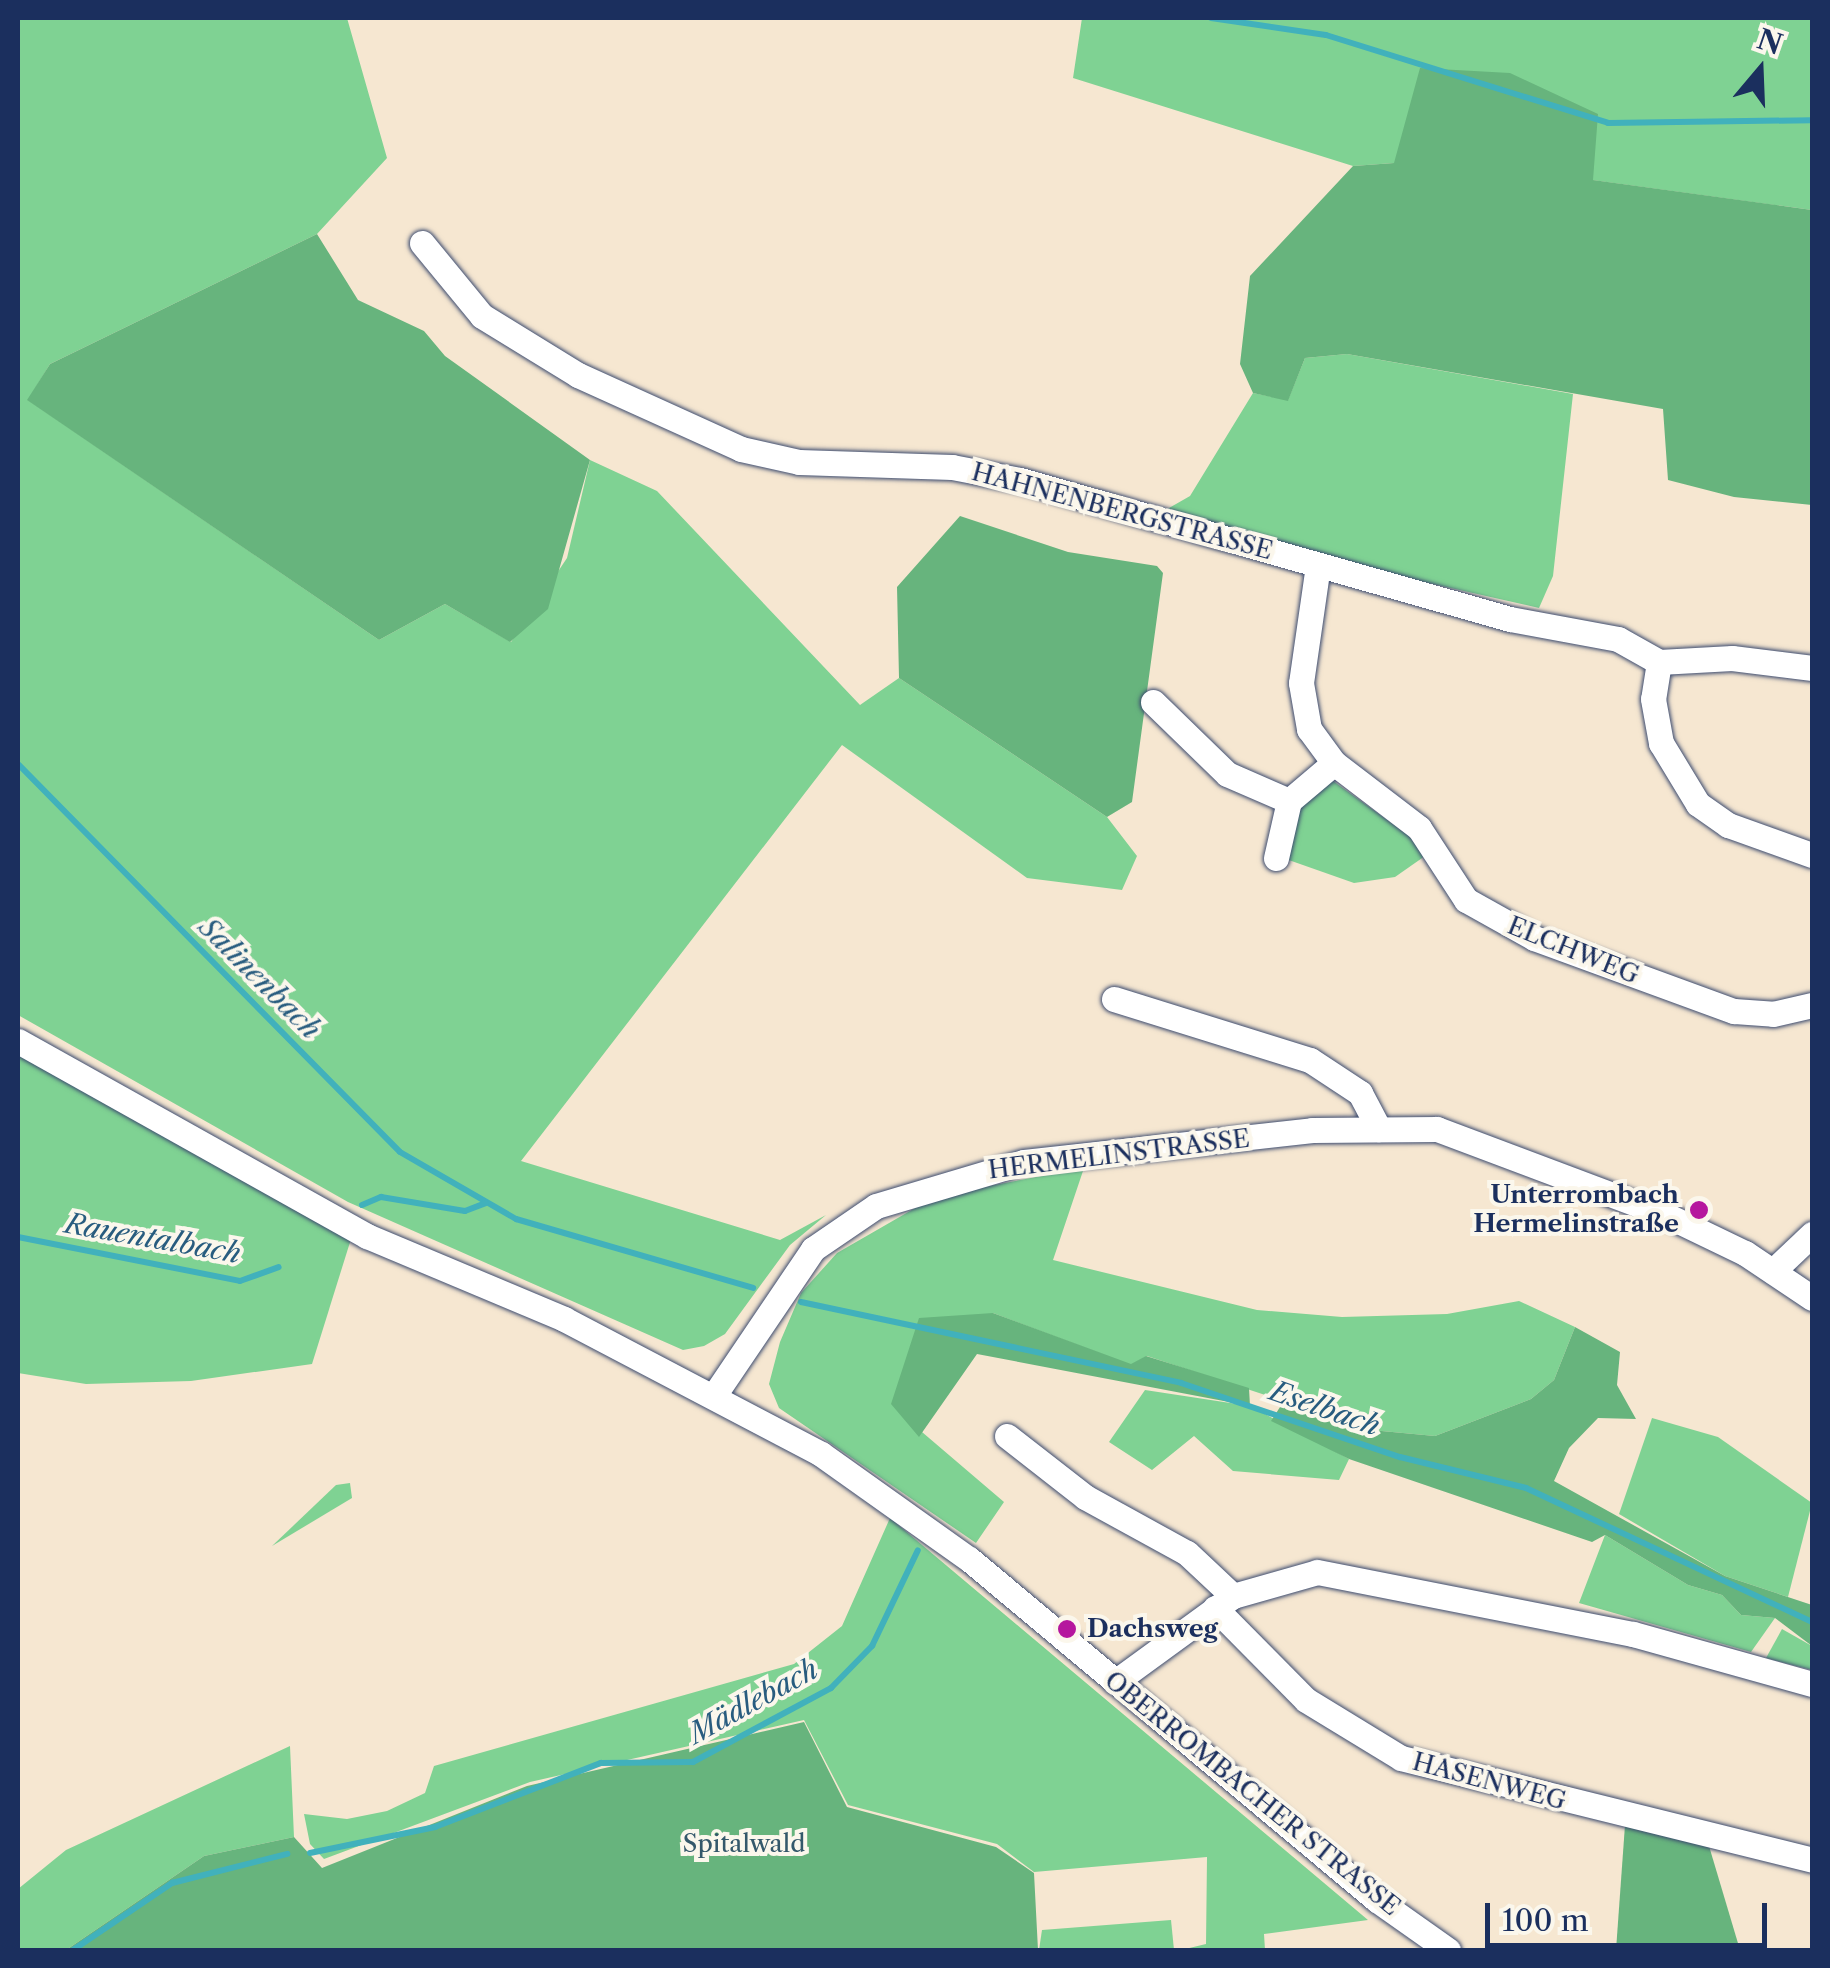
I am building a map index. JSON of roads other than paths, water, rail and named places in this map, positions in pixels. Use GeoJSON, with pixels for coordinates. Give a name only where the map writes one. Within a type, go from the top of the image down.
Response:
{"type":"FeatureCollection","features":[{"type":"Feature","properties":{"kind":"street","name":"HAHNENBERGSTRASSE"},"geometry":{"type":"LineString","coordinates":[[422,243],[482,316],[578,376],[741,448],[799,462],[952,468],[1020,480],[1510,619],[1618,639],[1659,662]]}},
{"type":"Feature","properties":{"kind":"street","name":"ELCHWEG"},"geometry":{"type":"LineString","coordinates":[[1318,565],[1301,683],[1310,729],[1334,763],[1420,828],[1466,900],[1506,926],[1734,1010],[1773,1014],[1812,1005]]}},
{"type":"Feature","properties":{"kind":"street"},"geometry":{"type":"LineString","coordinates":[[1812,668],[1732,658],[1659,662],[1654,699],[1661,743],[1698,804],[1728,825],[1812,855]]}},
{"type":"Feature","properties":{"kind":"street"},"geometry":{"type":"LineString","coordinates":[[1153,702],[1227,774],[1289,801]]}},
{"type":"Feature","properties":{"kind":"street"},"geometry":{"type":"LineString","coordinates":[[1276,858],[1289,801],[1334,763]]}},
{"type":"Feature","properties":{"kind":"street"},"geometry":{"type":"LineString","coordinates":[[1114,999],[1310,1060],[1360,1093],[1379,1129]]}},
{"type":"Feature","properties":{"kind":"street","name":"OBERROMBACHER STRASSE"},"geometry":{"type":"LineString","coordinates":[[18,1041],[367,1236],[564,1319],[714,1394],[821,1454],[970,1560],[1377,1900],[1448,1950]]}},
{"type":"Feature","properties":{"kind":"street","name":"HERMELINSTRASSE"},"geometry":{"type":"LineString","coordinates":[[714,1394],[813,1249],[876,1206],[1024,1162],[1312,1130],[1437,1128],[1575,1176],[1773,1270],[1812,1298]]}},
{"type":"Feature","properties":{"kind":"street"},"geometry":{"type":"LineString","coordinates":[[1773,1270],[1812,1234]]}},
{"type":"Feature","properties":{"kind":"street","name":"HASENWEG"},"geometry":{"type":"LineString","coordinates":[[1007,1436],[1086,1497],[1188,1553],[1306,1700],[1401,1758],[1812,1860]]}},
{"type":"Feature","properties":{"kind":"street"},"geometry":{"type":"LineString","coordinates":[[1116,1682],[1224,1602],[1285,1576],[1356,1575],[1633,1634],[1812,1684]]}},
{"type":"Feature","properties":{"kind":"waterway"},"geometry":{"type":"LineString","coordinates":[[1211,18],[1326,35],[1608,123],[1812,120]]}},
{"type":"Feature","properties":{"kind":"waterway","name":"Salinenbach"},"geometry":{"type":"LineString","coordinates":[[18,764],[400,1152],[516,1219],[753,1288]]}},
{"type":"Feature","properties":{"kind":"waterway","name":"Rauentalbach"},"geometry":{"type":"LineString","coordinates":[[362,1205],[381,1197],[465,1211],[486,1203]]}},
{"type":"Feature","properties":{"kind":"waterway","name":"Rauentalbach"},"geometry":{"type":"LineString","coordinates":[[18,1237],[240,1281],[279,1267]]}},
{"type":"Feature","properties":{"kind":"waterway","name":"Eselbach"},"geometry":{"type":"LineString","coordinates":[[801,1302],[1181,1383],[1400,1457],[1526,1488],[1812,1622]]}},
{"type":"Feature","properties":{"kind":"waterway","name":"Mädlebach"},"geometry":{"type":"LineString","coordinates":[[310,1853],[435,1827],[601,1763],[693,1762],[831,1688],[872,1646],[918,1550]]}},
{"type":"Feature","properties":{"kind":"waterway","name":"Mädlebach"},"geometry":{"type":"LineString","coordinates":[[73,1950],[172,1883],[287,1854]]}},
{"type":"Feature","properties":{"kind":"place","name":"Unterrombach Hermelinstraße"},"geometry":{"type":"Point","coordinates":[1699,1210]}},
{"type":"Feature","properties":{"kind":"place","name":"Dachsweg"},"geometry":{"type":"Point","coordinates":[1067,1629]}},
{"type":"Feature","properties":{"kind":"park label","name":"Spitalwald"},"geometry":{"type":"Point","coordinates":[744,1844]}}]}
